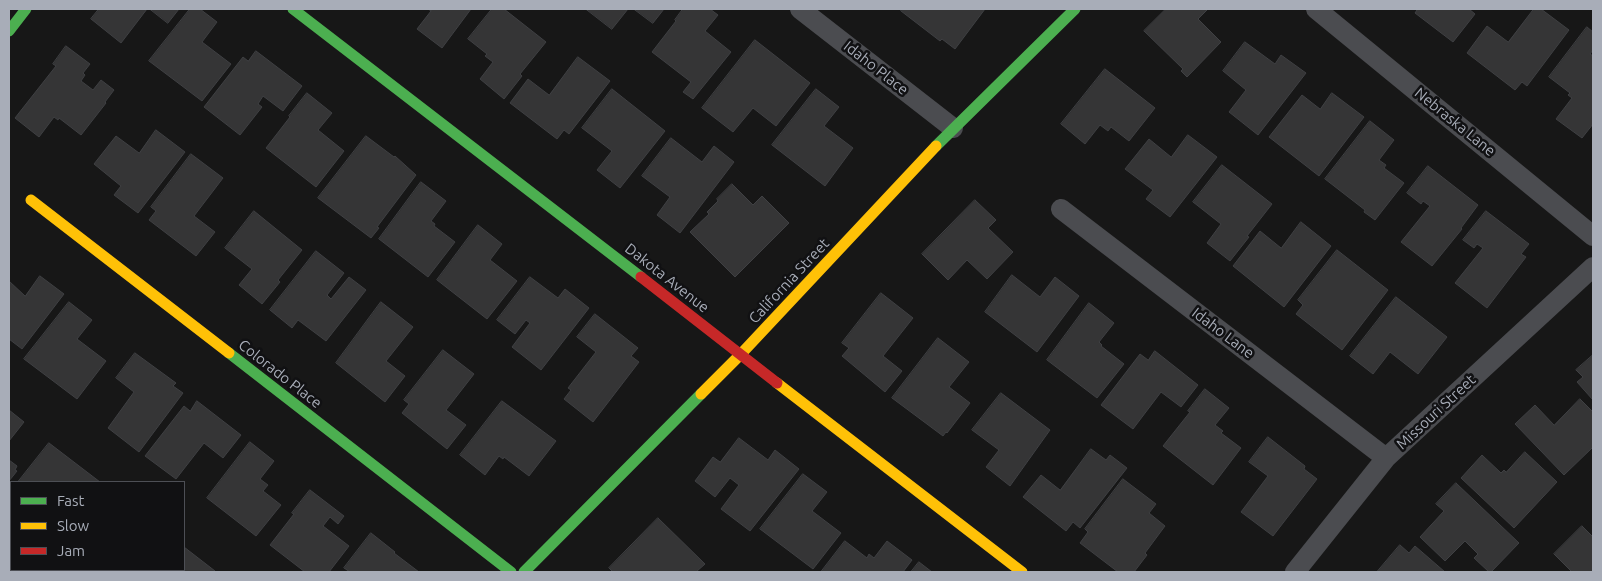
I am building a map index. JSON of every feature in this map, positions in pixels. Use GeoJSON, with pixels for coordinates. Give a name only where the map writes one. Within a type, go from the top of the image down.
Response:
{"type":"FeatureCollection","features":[{"type":"Feature","properties":{"kind":"street"},"geometry":{"type":"LineString","coordinates":[[9,31],[26,9]]}},
{"type":"Feature","properties":{"kind":"street","name":"Dakota Avenue"},"geometry":{"type":"LineString","coordinates":[[292,9],[1022,572]]}},
{"type":"Feature","properties":{"kind":"street","name":"Idaho Place"},"geometry":{"type":"LineString","coordinates":[[800,9],[953,128]]}},
{"type":"Feature","properties":{"kind":"street","name":"California Street"},"geometry":{"type":"LineString","coordinates":[[524,572],[741,354],[953,128],[1075,9]]}},
{"type":"Feature","properties":{"kind":"street","name":"Nebraska Lane"},"geometry":{"type":"LineString","coordinates":[[1316,9],[1593,236]]}},
{"type":"Feature","properties":{"kind":"street","name":"Colorado Place"},"geometry":{"type":"LineString","coordinates":[[31,200],[510,572]]}},
{"type":"Feature","properties":{"kind":"street","name":"Idaho Lane"},"geometry":{"type":"LineString","coordinates":[[1061,209],[1386,458]]}},
{"type":"Feature","properties":{"kind":"street","name":"Missouri Street"},"geometry":{"type":"LineString","coordinates":[[1295,572],[1386,458],[1593,267]]}},
{"type":"Feature","properties":{"kind":"building"},"geometry":{"type":"Polygon","coordinates":[[[99,9],[147,9],[121,43],[91,19],[99,9]]]}},
{"type":"Feature","properties":{"kind":"building"},"geometry":{"type":"Polygon","coordinates":[[[150,9],[179,9],[168,23],[150,9]]]}},
{"type":"Feature","properties":{"kind":"building"},"geometry":{"type":"Polygon","coordinates":[[[190,9],[200,9],[217,22],[202,42],[231,64],[202,101],[149,61],[190,9]]]}},
{"type":"Feature","properties":{"kind":"building"},"geometry":{"type":"Polygon","coordinates":[[[428,9],[471,9],[442,48],[417,29],[431,11],[428,9]]]}},
{"type":"Feature","properties":{"kind":"building"},"geometry":{"type":"Polygon","coordinates":[[[492,9],[504,9],[546,42],[520,74],[522,76],[504,99],[480,79],[493,62],[485,56],[487,54],[468,39],[492,9]]]}},
{"type":"Feature","properties":{"kind":"building"},"geometry":{"type":"Polygon","coordinates":[[[586,9],[628,9],[612,29],[586,9]]]}},
{"type":"Feature","properties":{"kind":"building"},"geometry":{"type":"Polygon","coordinates":[[[634,9],[664,9],[653,23],[634,9]]]}},
{"type":"Feature","properties":{"kind":"building"},"geometry":{"type":"Polygon","coordinates":[[[683,9],[710,9],[718,15],[705,31],[731,52],[693,99],[683,92],[691,82],[652,52],[683,9]]]}},
{"type":"Feature","properties":{"kind":"building"},"geometry":{"type":"Polygon","coordinates":[[[902,9],[985,9],[955,49],[942,39],[940,41],[901,11],[902,9]]]}},
{"type":"Feature","properties":{"kind":"building"},"geometry":{"type":"Polygon","coordinates":[[[1166,9],[1208,9],[1198,19],[1221,42],[1187,77],[1181,71],[1183,69],[1144,31],[1166,9]]]}},
{"type":"Feature","properties":{"kind":"building"},"geometry":{"type":"Polygon","coordinates":[[[1416,9],[1469,9],[1475,14],[1453,42],[1415,13],[1416,9]]]}},
{"type":"Feature","properties":{"kind":"building"},"geometry":{"type":"Polygon","coordinates":[[[1534,9],[1541,9],[1569,30],[1527,86],[1522,82],[1515,90],[1467,53],[1487,26],[1508,42],[1534,9]]]}},
{"type":"Feature","properties":{"kind":"building"},"geometry":{"type":"Polygon","coordinates":[[[1587,27],[1593,32],[1593,50],[1590,54],[1593,56],[1593,124],[1582,138],[1556,119],[1572,98],[1568,95],[1570,93],[1549,77],[1587,27]]]}},
{"type":"Feature","properties":{"kind":"building"},"geometry":{"type":"Polygon","coordinates":[[[755,40],[810,83],[776,126],[753,108],[733,132],[702,108],[755,40]]]}},
{"type":"Feature","properties":{"kind":"building"},"geometry":{"type":"Polygon","coordinates":[[[1245,42],[1275,64],[1281,55],[1306,73],[1258,135],[1229,112],[1246,90],[1223,71],[1245,42]]]}},
{"type":"Feature","properties":{"kind":"building"},"geometry":{"type":"Polygon","coordinates":[[[66,46],[90,64],[83,73],[85,75],[81,81],[93,90],[101,80],[114,90],[81,135],[59,118],[58,120],[54,117],[39,137],[15,118],[56,66],[53,64],[66,46]]]}},
{"type":"Feature","properties":{"kind":"building"},"geometry":{"type":"Polygon","coordinates":[[[256,51],[302,86],[283,111],[263,96],[258,104],[262,107],[240,135],[204,107],[243,57],[248,61],[256,51]]]}},
{"type":"Feature","properties":{"kind":"building"},"geometry":{"type":"Polygon","coordinates":[[[578,57],[610,81],[569,134],[564,130],[557,139],[510,103],[528,79],[549,95],[578,57]]]}},
{"type":"Feature","properties":{"kind":"building"},"geometry":{"type":"Polygon","coordinates":[[[1105,69],[1155,108],[1129,141],[1111,127],[1108,131],[1100,125],[1085,144],[1061,124],[1105,69]]]}},
{"type":"Feature","properties":{"kind":"building"},"geometry":{"type":"Polygon","coordinates":[[[612,89],[665,131],[620,188],[597,170],[612,151],[582,128],[612,89]]]}},
{"type":"Feature","properties":{"kind":"building"},"geometry":{"type":"Polygon","coordinates":[[[816,89],[839,107],[824,126],[853,148],[825,186],[772,145],[816,89]]]}},
{"type":"Feature","properties":{"kind":"building"},"geometry":{"type":"Polygon","coordinates":[[[307,93],[332,113],[318,130],[344,151],[316,187],[266,148],[307,93]]]}},
{"type":"Feature","properties":{"kind":"building"},"geometry":{"type":"Polygon","coordinates":[[[1332,93],[1364,117],[1319,176],[1269,137],[1302,95],[1320,109],[1332,93]]]}},
{"type":"Feature","properties":{"kind":"building"},"geometry":{"type":"Polygon","coordinates":[[[1370,121],[1394,140],[1379,160],[1386,165],[1384,168],[1404,183],[1375,220],[1325,179],[1370,121]]]}},
{"type":"Feature","properties":{"kind":"building"},"geometry":{"type":"Polygon","coordinates":[[[156,130],[185,152],[138,213],[114,195],[121,186],[94,164],[116,136],[139,153],[156,130]]]}},
{"type":"Feature","properties":{"kind":"building"},"geometry":{"type":"Polygon","coordinates":[[[1188,135],[1217,157],[1170,217],[1146,199],[1153,190],[1125,169],[1149,139],[1171,157],[1188,135]]]}},
{"type":"Feature","properties":{"kind":"building"},"geometry":{"type":"Polygon","coordinates":[[[366,136],[395,156],[416,175],[377,227],[379,228],[371,238],[318,198],[366,136]]]}},
{"type":"Feature","properties":{"kind":"building"},"geometry":{"type":"Polygon","coordinates":[[[671,138],[702,162],[714,146],[734,162],[680,233],[657,215],[670,197],[642,176],[671,138]]]}},
{"type":"Feature","properties":{"kind":"building"},"geometry":{"type":"Polygon","coordinates":[[[191,154],[223,178],[194,216],[215,232],[196,256],[149,220],[156,211],[151,207],[191,154]]]}},
{"type":"Feature","properties":{"kind":"building"},"geometry":{"type":"Polygon","coordinates":[[[1222,165],[1272,204],[1230,261],[1207,243],[1221,224],[1193,202],[1222,165]]]}},
{"type":"Feature","properties":{"kind":"building"},"geometry":{"type":"Polygon","coordinates":[[[1428,166],[1478,205],[1462,229],[1432,266],[1401,242],[1430,206],[1423,201],[1421,204],[1407,193],[1428,166]]]}},
{"type":"Feature","properties":{"kind":"building"},"geometry":{"type":"Polygon","coordinates":[[[421,182],[446,201],[431,221],[435,224],[434,226],[455,242],[428,277],[379,239],[421,182]]]}},
{"type":"Feature","properties":{"kind":"building"},"geometry":{"type":"Polygon","coordinates":[[[732,184],[753,205],[762,196],[789,223],[735,277],[690,232],[709,214],[707,212],[732,184]]]}},
{"type":"Feature","properties":{"kind":"building"},"geometry":{"type":"Polygon","coordinates":[[[975,200],[996,220],[988,228],[1013,252],[987,279],[967,260],[948,280],[922,254],[975,200]]]}},
{"type":"Feature","properties":{"kind":"building"},"geometry":{"type":"Polygon","coordinates":[[[254,211],[302,250],[262,304],[239,285],[252,269],[225,248],[254,211]]]}},
{"type":"Feature","properties":{"kind":"building"},"geometry":{"type":"Polygon","coordinates":[[[1486,211],[1529,244],[1521,254],[1526,257],[1487,308],[1455,283],[1483,248],[1477,244],[1474,248],[1463,240],[1486,211]]]}},
{"type":"Feature","properties":{"kind":"building"},"geometry":{"type":"Polygon","coordinates":[[[1301,222],[1331,246],[1284,307],[1233,266],[1260,231],[1281,248],[1301,222]]]}},
{"type":"Feature","properties":{"kind":"building"},"geometry":{"type":"Polygon","coordinates":[[[478,225],[502,244],[490,260],[517,281],[487,319],[437,280],[478,225]]]}},
{"type":"Feature","properties":{"kind":"building"},"geometry":{"type":"Polygon","coordinates":[[[1337,250],[1388,290],[1342,350],[1296,314],[1303,305],[1298,300],[1337,250]]]}},
{"type":"Feature","properties":{"kind":"building"},"geometry":{"type":"Polygon","coordinates":[[[316,251],[344,273],[327,295],[331,299],[349,277],[366,290],[326,341],[298,320],[292,328],[270,310],[316,251]]]}},
{"type":"Feature","properties":{"kind":"building"},"geometry":{"type":"Polygon","coordinates":[[[1012,275],[1040,297],[1055,277],[1079,296],[1037,352],[985,312],[1012,275]]]}},
{"type":"Feature","properties":{"kind":"building"},"geometry":{"type":"Polygon","coordinates":[[[40,276],[64,294],[22,349],[9,339],[9,281],[25,296],[40,276]]]}},
{"type":"Feature","properties":{"kind":"building"},"geometry":{"type":"Polygon","coordinates":[[[530,277],[558,298],[565,289],[589,308],[541,370],[512,347],[530,323],[526,320],[515,334],[497,320],[530,277]]]}},
{"type":"Feature","properties":{"kind":"building"},"geometry":{"type":"Polygon","coordinates":[[[881,293],[913,318],[883,356],[902,371],[885,392],[842,356],[849,348],[842,343],[881,293]]]}},
{"type":"Feature","properties":{"kind":"building"},"geometry":{"type":"Polygon","coordinates":[[[1396,297],[1447,337],[1418,374],[1390,352],[1373,374],[1350,356],[1396,297]]]}},
{"type":"Feature","properties":{"kind":"building"},"geometry":{"type":"Polygon","coordinates":[[[69,302],[92,320],[77,339],[106,361],[77,399],[24,359],[69,302]]]}},
{"type":"Feature","properties":{"kind":"building"},"geometry":{"type":"Polygon","coordinates":[[[381,302],[413,327],[386,361],[405,376],[385,402],[336,363],[381,302]]]}},
{"type":"Feature","properties":{"kind":"building"},"geometry":{"type":"Polygon","coordinates":[[[1089,303],[1114,323],[1099,342],[1101,346],[1124,364],[1097,398],[1047,360],[1089,303]]]}},
{"type":"Feature","properties":{"kind":"building"},"geometry":{"type":"Polygon","coordinates":[[[595,314],[638,348],[631,356],[639,362],[593,422],[564,399],[571,390],[568,388],[596,352],[577,337],[595,314]]]}},
{"type":"Feature","properties":{"kind":"building"},"geometry":{"type":"Polygon","coordinates":[[[938,338],[969,362],[949,387],[970,403],[943,436],[892,398],[938,338]]]}},
{"type":"Feature","properties":{"kind":"building"},"geometry":{"type":"Polygon","coordinates":[[[443,350],[474,374],[446,410],[466,425],[447,449],[402,413],[409,404],[404,400],[443,350]]]}},
{"type":"Feature","properties":{"kind":"building"},"geometry":{"type":"Polygon","coordinates":[[[1155,351],[1198,385],[1181,407],[1161,392],[1133,429],[1101,405],[1140,354],[1148,360],[1155,351]]]}},
{"type":"Feature","properties":{"kind":"building"},"geometry":{"type":"Polygon","coordinates":[[[135,353],[176,383],[173,386],[183,393],[139,452],[108,428],[134,392],[116,378],[135,353]]]}},
{"type":"Feature","properties":{"kind":"building"},"geometry":{"type":"Polygon","coordinates":[[[1593,355],[1593,400],[1577,382],[1583,377],[1576,370],[1593,355]]]}},
{"type":"Feature","properties":{"kind":"building"},"geometry":{"type":"Polygon","coordinates":[[[1205,389],[1229,408],[1215,425],[1223,431],[1221,433],[1241,448],[1213,485],[1163,446],[1190,412],[1188,411],[1205,389]]]}},
{"type":"Feature","properties":{"kind":"building"},"geometry":{"type":"Polygon","coordinates":[[[1001,393],[1050,430],[1010,486],[986,467],[999,450],[972,430],[1001,393]]]}},
{"type":"Feature","properties":{"kind":"building"},"geometry":{"type":"Polygon","coordinates":[[[1580,399],[1593,412],[1593,447],[1564,475],[1515,424],[1535,405],[1554,425],[1580,399]]]}},
{"type":"Feature","properties":{"kind":"building"},"geometry":{"type":"Polygon","coordinates":[[[197,401],[241,435],[223,458],[204,443],[176,479],[145,456],[184,406],[190,411],[197,401]]]}},
{"type":"Feature","properties":{"kind":"building"},"geometry":{"type":"Polygon","coordinates":[[[502,401],[556,441],[529,476],[504,457],[503,459],[499,456],[485,475],[460,455],[502,401]]]}},
{"type":"Feature","properties":{"kind":"building"},"geometry":{"type":"Polygon","coordinates":[[[9,410],[24,422],[9,441],[9,410]]]}},
{"type":"Feature","properties":{"kind":"building"},"geometry":{"type":"Polygon","coordinates":[[[1268,437],[1305,466],[1304,469],[1317,479],[1273,536],[1241,512],[1268,476],[1249,462],[1268,437]]]}},
{"type":"Feature","properties":{"kind":"building"},"geometry":{"type":"Polygon","coordinates":[[[739,438],[768,460],[775,450],[799,469],[750,531],[721,509],[739,485],[730,478],[715,497],[695,481],[713,457],[720,462],[739,438]]]}},
{"type":"Feature","properties":{"kind":"building"},"geometry":{"type":"Polygon","coordinates":[[[250,442],[274,461],[260,479],[268,485],[263,491],[281,505],[256,536],[207,498],[250,442]]]}},
{"type":"Feature","properties":{"kind":"building"},"geometry":{"type":"Polygon","coordinates":[[[49,443],[99,481],[19,481],[49,443]]]}},
{"type":"Feature","properties":{"kind":"building"},"geometry":{"type":"Polygon","coordinates":[[[1091,449],[1106,460],[1110,455],[1127,468],[1080,528],[1073,522],[1066,531],[1023,497],[1041,475],[1060,490],[1091,449]]]}},
{"type":"Feature","properties":{"kind":"building"},"geometry":{"type":"Polygon","coordinates":[[[1525,452],[1557,482],[1514,528],[1461,478],[1482,455],[1501,473],[1504,470],[1506,472],[1525,452]]]}},
{"type":"Feature","properties":{"kind":"building"},"geometry":{"type":"Polygon","coordinates":[[[9,460],[17,466],[15,470],[17,471],[9,481],[9,460]]]}},
{"type":"Feature","properties":{"kind":"building"},"geometry":{"type":"Polygon","coordinates":[[[803,474],[827,492],[812,511],[841,533],[813,569],[760,529],[803,474]]]}},
{"type":"Feature","properties":{"kind":"building"},"geometry":{"type":"Polygon","coordinates":[[[1123,479],[1156,504],[1149,513],[1165,526],[1134,572],[1118,572],[1080,543],[1088,532],[1085,529],[1123,479]]]}},
{"type":"Feature","properties":{"kind":"building"},"geometry":{"type":"Polygon","coordinates":[[[1456,483],[1519,543],[1491,572],[1474,558],[1478,554],[1465,541],[1445,561],[1420,537],[1444,511],[1436,504],[1456,483]]]}},
{"type":"Feature","properties":{"kind":"building"},"geometry":{"type":"Polygon","coordinates":[[[310,490],[344,516],[338,524],[330,517],[323,526],[349,546],[329,572],[305,572],[270,545],[310,490]]]}},
{"type":"Feature","properties":{"kind":"building"},"geometry":{"type":"Polygon","coordinates":[[[658,518],[705,564],[696,572],[613,572],[609,568],[658,518]]]}},
{"type":"Feature","properties":{"kind":"building"},"geometry":{"type":"Polygon","coordinates":[[[1582,526],[1593,537],[1593,572],[1572,572],[1554,554],[1582,526]]]}},
{"type":"Feature","properties":{"kind":"building"},"geometry":{"type":"Polygon","coordinates":[[[371,533],[419,572],[350,572],[344,568],[371,533]]]}},
{"type":"Feature","properties":{"kind":"building"},"geometry":{"type":"Polygon","coordinates":[[[845,541],[867,558],[869,554],[874,558],[887,541],[912,560],[903,572],[821,572],[845,541]]]}},
{"type":"Feature","properties":{"kind":"building"},"geometry":{"type":"Polygon","coordinates":[[[1400,545],[1409,553],[1415,546],[1445,572],[1377,572],[1400,545]]]}},
{"type":"Feature","properties":{"kind":"building"},"geometry":{"type":"Polygon","coordinates":[[[185,548],[215,571],[214,572],[140,571],[185,571],[185,548]]]}},
{"type":"Feature","properties":{"kind":"building"},"geometry":{"type":"Polygon","coordinates":[[[919,562],[932,572],[911,572],[919,562]]]}},
{"type":"Feature","properties":{"kind":"building"},"geometry":{"type":"Polygon","coordinates":[[[92,571],[123,571],[122,572],[92,571]]]}},
{"type":"Feature","properties":{"kind":"traffic: fast"},"geometry":{"type":"LineString","coordinates":[[9,31],[26,9]]}},
{"type":"Feature","properties":{"kind":"traffic: fast"},"geometry":{"type":"LineString","coordinates":[[293,9],[641,277]]}},
{"type":"Feature","properties":{"kind":"traffic: fast"},"geometry":{"type":"LineString","coordinates":[[936,146],[1075,9]]}},
{"type":"Feature","properties":{"kind":"traffic: fast"},"geometry":{"type":"LineString","coordinates":[[229,353],[511,572]]}},
{"type":"Feature","properties":{"kind":"traffic: fast"},"geometry":{"type":"LineString","coordinates":[[524,572],[701,394]]}},
{"type":"Feature","properties":{"kind":"traffic: slow"},"geometry":{"type":"LineString","coordinates":[[701,394],[741,354],[936,146]]}},
{"type":"Feature","properties":{"kind":"traffic: slow"},"geometry":{"type":"LineString","coordinates":[[31,200],[229,353]]}},
{"type":"Feature","properties":{"kind":"traffic: slow"},"geometry":{"type":"LineString","coordinates":[[777,383],[1022,572]]}},
{"type":"Feature","properties":{"kind":"traffic: jam"},"geometry":{"type":"LineString","coordinates":[[641,277],[777,383]]}}]}
